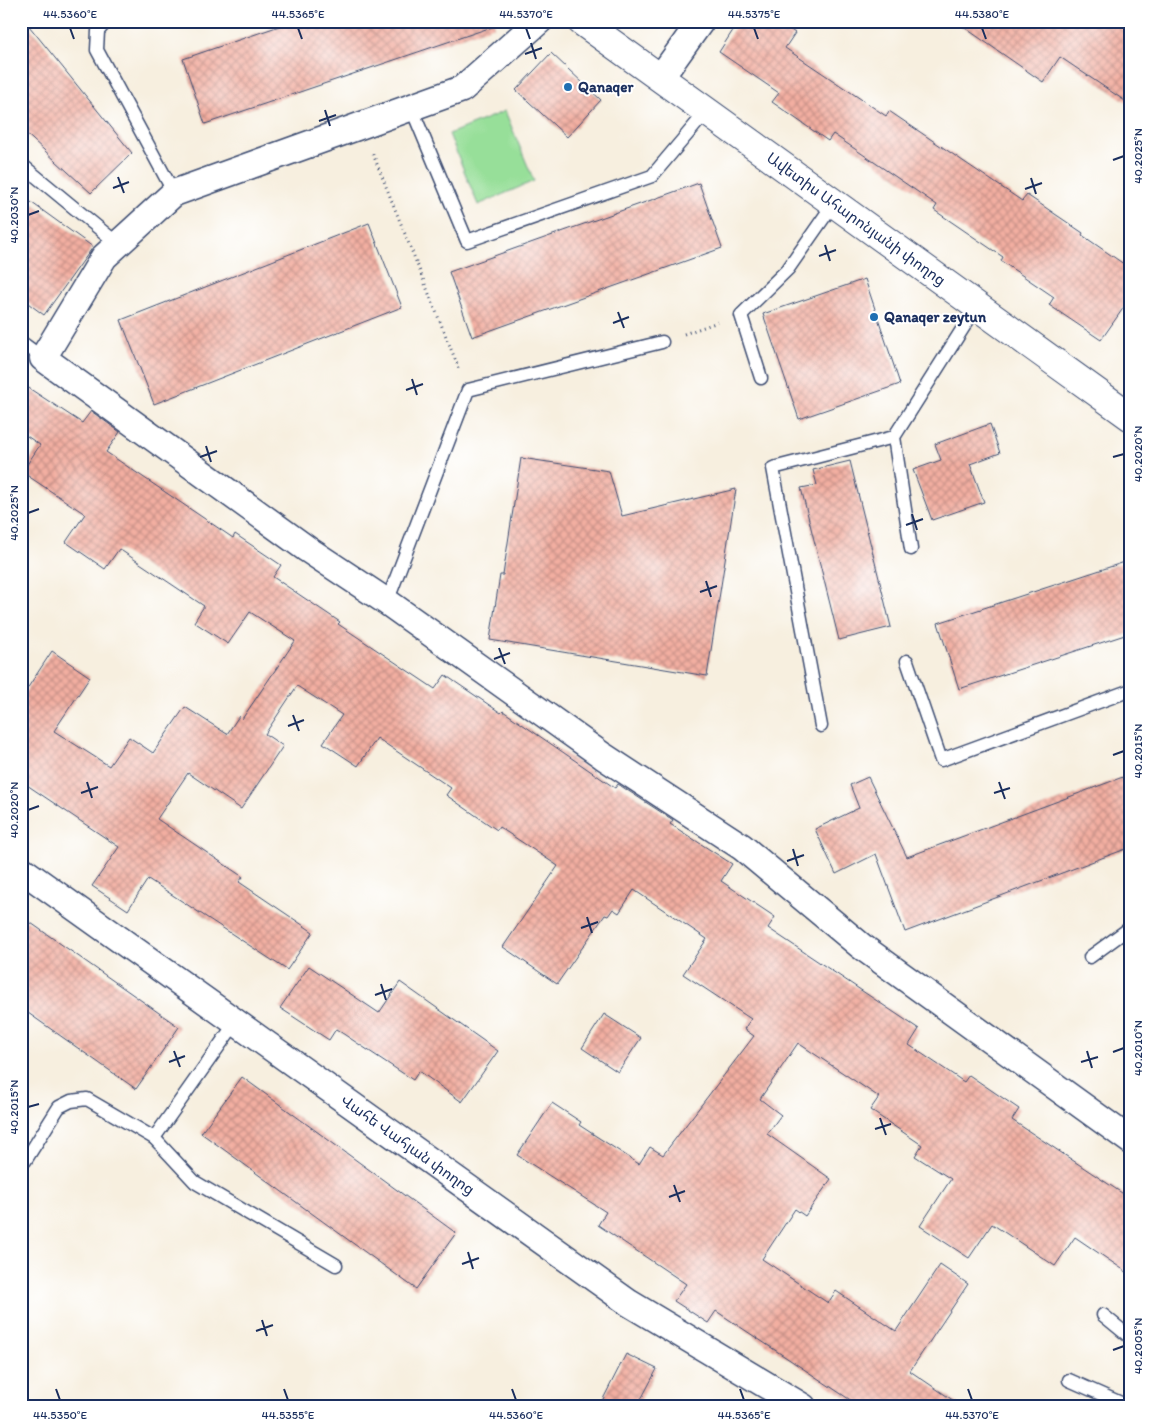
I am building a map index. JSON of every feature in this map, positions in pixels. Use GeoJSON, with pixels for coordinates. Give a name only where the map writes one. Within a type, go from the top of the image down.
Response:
{"type":"FeatureCollection","features":[{"type":"Feature","properties":{"kind":"street"},"geometry":{"type":"LineString","coordinates":[[539,21],[462,89],[174,193],[104,257],[43,358],[307,549],[387,602],[603,756],[742,847],[860,946],[1131,1141]]}},
{"type":"Feature","properties":{"kind":"street","name":"Ավետիս Ահարոնյանի փողոց"},"geometry":{"type":"LineString","coordinates":[[581,21],[1131,418]]}},
{"type":"Feature","properties":{"kind":"street"},"geometry":{"type":"LineString","coordinates":[[661,77],[701,21]]}},
{"type":"Feature","properties":{"kind":"street","name":"Վահե Վահյան փողոց"},"geometry":{"type":"LineString","coordinates":[[21,869],[629,1303],[803,1407]]}},
{"type":"Feature","properties":{"kind":"lane"},"geometry":{"type":"LineString","coordinates":[[107,21],[98,31],[97,50],[174,193]]}},
{"type":"Feature","properties":{"kind":"lane"},"geometry":{"type":"LineString","coordinates":[[411,107],[467,241],[652,176],[707,111]]}},
{"type":"Feature","properties":{"kind":"lane"},"geometry":{"type":"LineString","coordinates":[[21,164],[118,244]]}},
{"type":"Feature","properties":{"kind":"lane"},"geometry":{"type":"LineString","coordinates":[[761,378],[742,315],[788,269],[834,203]]}},
{"type":"Feature","properties":{"kind":"lane"},"geometry":{"type":"LineString","coordinates":[[911,549],[894,438],[977,306]]}},
{"type":"Feature","properties":{"kind":"lane"},"geometry":{"type":"LineString","coordinates":[[21,342],[43,358]]}},
{"type":"Feature","properties":{"kind":"lane"},"geometry":{"type":"LineString","coordinates":[[387,602],[468,390],[662,342]]}},
{"type":"Feature","properties":{"kind":"lane"},"geometry":{"type":"LineString","coordinates":[[822,726],[773,468],[894,438]]}},
{"type":"Feature","properties":{"kind":"lane"},"geometry":{"type":"LineString","coordinates":[[907,661],[941,760],[1131,690]]}},
{"type":"Feature","properties":{"kind":"lane"},"geometry":{"type":"LineString","coordinates":[[1090,957],[1131,927]]}},
{"type":"Feature","properties":{"kind":"lane"},"geometry":{"type":"LineString","coordinates":[[154,1138],[236,1022]]}},
{"type":"Feature","properties":{"kind":"lane"},"geometry":{"type":"LineString","coordinates":[[21,1162],[25,1161],[59,1107],[71,1101],[87,1099],[154,1138],[195,1182],[336,1265]]}},
{"type":"Feature","properties":{"kind":"lane"},"geometry":{"type":"LineString","coordinates":[[1102,1315],[1131,1338]]}},
{"type":"Feature","properties":{"kind":"lane"},"geometry":{"type":"LineString","coordinates":[[1068,1380],[1130,1407]]}},
{"type":"Feature","properties":{"kind":"path"},"geometry":{"type":"LineString","coordinates":[[362,126],[468,390]]}},
{"type":"Feature","properties":{"kind":"path"},"geometry":{"type":"LineString","coordinates":[[662,342],[742,315]]}},
{"type":"Feature","properties":{"kind":"green space"},"geometry":{"type":"Polygon","coordinates":[[[505,111],[534,181],[478,205],[449,134],[505,111]]]}},
{"type":"Feature","properties":{"kind":"building"},"geometry":{"type":"Polygon","coordinates":[[[21,21],[25,21],[132,153],[91,193],[21,129],[21,21]]]}},
{"type":"Feature","properties":{"kind":"building"},"geometry":{"type":"Polygon","coordinates":[[[294,21],[494,21],[495,26],[205,124],[183,59],[294,21]]]}},
{"type":"Feature","properties":{"kind":"building"},"geometry":{"type":"Polygon","coordinates":[[[739,21],[778,21],[795,33],[785,48],[886,116],[889,111],[1022,201],[1027,195],[1083,233],[1082,235],[1131,269],[1131,297],[1101,340],[1049,305],[1054,297],[1001,261],[1003,257],[934,210],[937,205],[833,134],[828,141],[772,102],[779,93],[719,52],[739,21]]]}},
{"type":"Feature","properties":{"kind":"building"},"geometry":{"type":"Polygon","coordinates":[[[955,21],[1131,21],[1131,105],[1060,57],[1043,82],[955,21]]]}},
{"type":"Feature","properties":{"kind":"building"},"geometry":{"type":"Polygon","coordinates":[[[551,53],[601,100],[567,137],[516,90],[551,53]]]}},
{"type":"Feature","properties":{"kind":"building"},"geometry":{"type":"Polygon","coordinates":[[[699,183],[722,248],[472,337],[449,272],[699,183]]]}},
{"type":"Feature","properties":{"kind":"building"},"geometry":{"type":"Polygon","coordinates":[[[21,195],[93,247],[44,315],[21,298],[21,195]]]}},
{"type":"Feature","properties":{"kind":"building"},"geometry":{"type":"Polygon","coordinates":[[[369,223],[402,307],[154,404],[121,320],[369,223]]]}},
{"type":"Feature","properties":{"kind":"building"},"geometry":{"type":"Polygon","coordinates":[[[865,279],[900,384],[799,419],[763,314],[865,279]]]}},
{"type":"Feature","properties":{"kind":"building"},"geometry":{"type":"Polygon","coordinates":[[[21,383],[82,423],[91,411],[120,432],[106,452],[233,538],[235,534],[281,565],[273,577],[340,622],[338,624],[435,689],[445,675],[501,713],[503,711],[615,788],[618,784],[673,820],[670,824],[732,864],[721,881],[775,917],[768,928],[919,1029],[909,1045],[964,1082],[969,1075],[1019,1109],[1012,1120],[1131,1199],[1131,1275],[1075,1237],[1055,1266],[992,1224],[969,1258],[920,1226],[951,1179],[915,1156],[922,1145],[870,1110],[879,1097],[798,1043],[760,1099],[781,1115],[767,1134],[831,1179],[805,1216],[795,1209],[762,1259],[828,1303],[836,1291],[896,1331],[940,1265],[968,1284],[910,1371],[963,1407],[861,1407],[716,1311],[708,1323],[674,1301],[686,1284],[598,1225],[606,1212],[517,1155],[552,1103],[581,1122],[579,1125],[639,1164],[650,1147],[663,1155],[754,1036],[744,1029],[751,1019],[683,974],[707,939],[634,890],[619,913],[613,909],[608,916],[605,915],[557,984],[503,947],[558,866],[499,827],[497,830],[446,795],[451,788],[377,738],[358,766],[323,743],[342,715],[297,686],[265,734],[283,746],[241,809],[188,773],[157,819],[243,877],[239,882],[313,932],[287,970],[148,879],[128,910],[92,886],[119,847],[21,781],[21,698],[52,651],[90,677],[54,731],[109,766],[129,737],[153,753],[185,707],[227,734],[239,716],[242,719],[295,641],[250,612],[228,644],[194,622],[204,606],[119,549],[105,569],[66,542],[85,514],[22,472],[40,445],[21,432],[21,383]]]}},
{"type":"Feature","properties":{"kind":"building"},"geometry":{"type":"Polygon","coordinates":[[[990,424],[1000,453],[970,464],[984,502],[932,520],[913,470],[941,460],[935,444],[990,424]]]}},
{"type":"Feature","properties":{"kind":"building"},"geometry":{"type":"Polygon","coordinates":[[[521,458],[609,471],[622,516],[736,489],[707,676],[490,640],[500,575],[503,575],[521,458]]]}},
{"type":"Feature","properties":{"kind":"building"},"geometry":{"type":"Polygon","coordinates":[[[850,461],[891,627],[839,640],[801,488],[817,485],[813,470],[850,461]]]}},
{"type":"Feature","properties":{"kind":"building"},"geometry":{"type":"Polygon","coordinates":[[[1131,560],[1131,633],[959,689],[938,623],[1131,560]]]}},
{"type":"Feature","properties":{"kind":"building"},"geometry":{"type":"Polygon","coordinates":[[[1131,774],[1131,847],[905,932],[876,854],[836,874],[815,829],[859,808],[850,785],[868,777],[907,857],[1131,774]]]}},
{"type":"Feature","properties":{"kind":"building"},"geometry":{"type":"Polygon","coordinates":[[[21,916],[179,1027],[136,1089],[21,1008],[21,916]]]}},
{"type":"Feature","properties":{"kind":"building"},"geometry":{"type":"Polygon","coordinates":[[[309,966],[379,1013],[400,982],[498,1051],[462,1102],[419,1071],[413,1080],[336,1029],[329,1040],[280,1008],[309,966]]]}},
{"type":"Feature","properties":{"kind":"building"},"geometry":{"type":"Polygon","coordinates":[[[604,1014],[641,1038],[618,1072],[582,1048],[604,1014]]]}},
{"type":"Feature","properties":{"kind":"building"},"geometry":{"type":"Polygon","coordinates":[[[242,1077],[456,1233],[416,1289],[201,1133],[242,1077]]]}},
{"type":"Feature","properties":{"kind":"building"},"geometry":{"type":"Polygon","coordinates":[[[626,1354],[657,1369],[637,1407],[599,1407],[626,1354]]]}},
{"type":"Feature","properties":{"kind":"place","name":"Qanaqer"},"geometry":{"type":"Point","coordinates":[568,87]}},
{"type":"Feature","properties":{"kind":"place","name":"Qanaqer zeytun"},"geometry":{"type":"Point","coordinates":[874,317]}}]}
